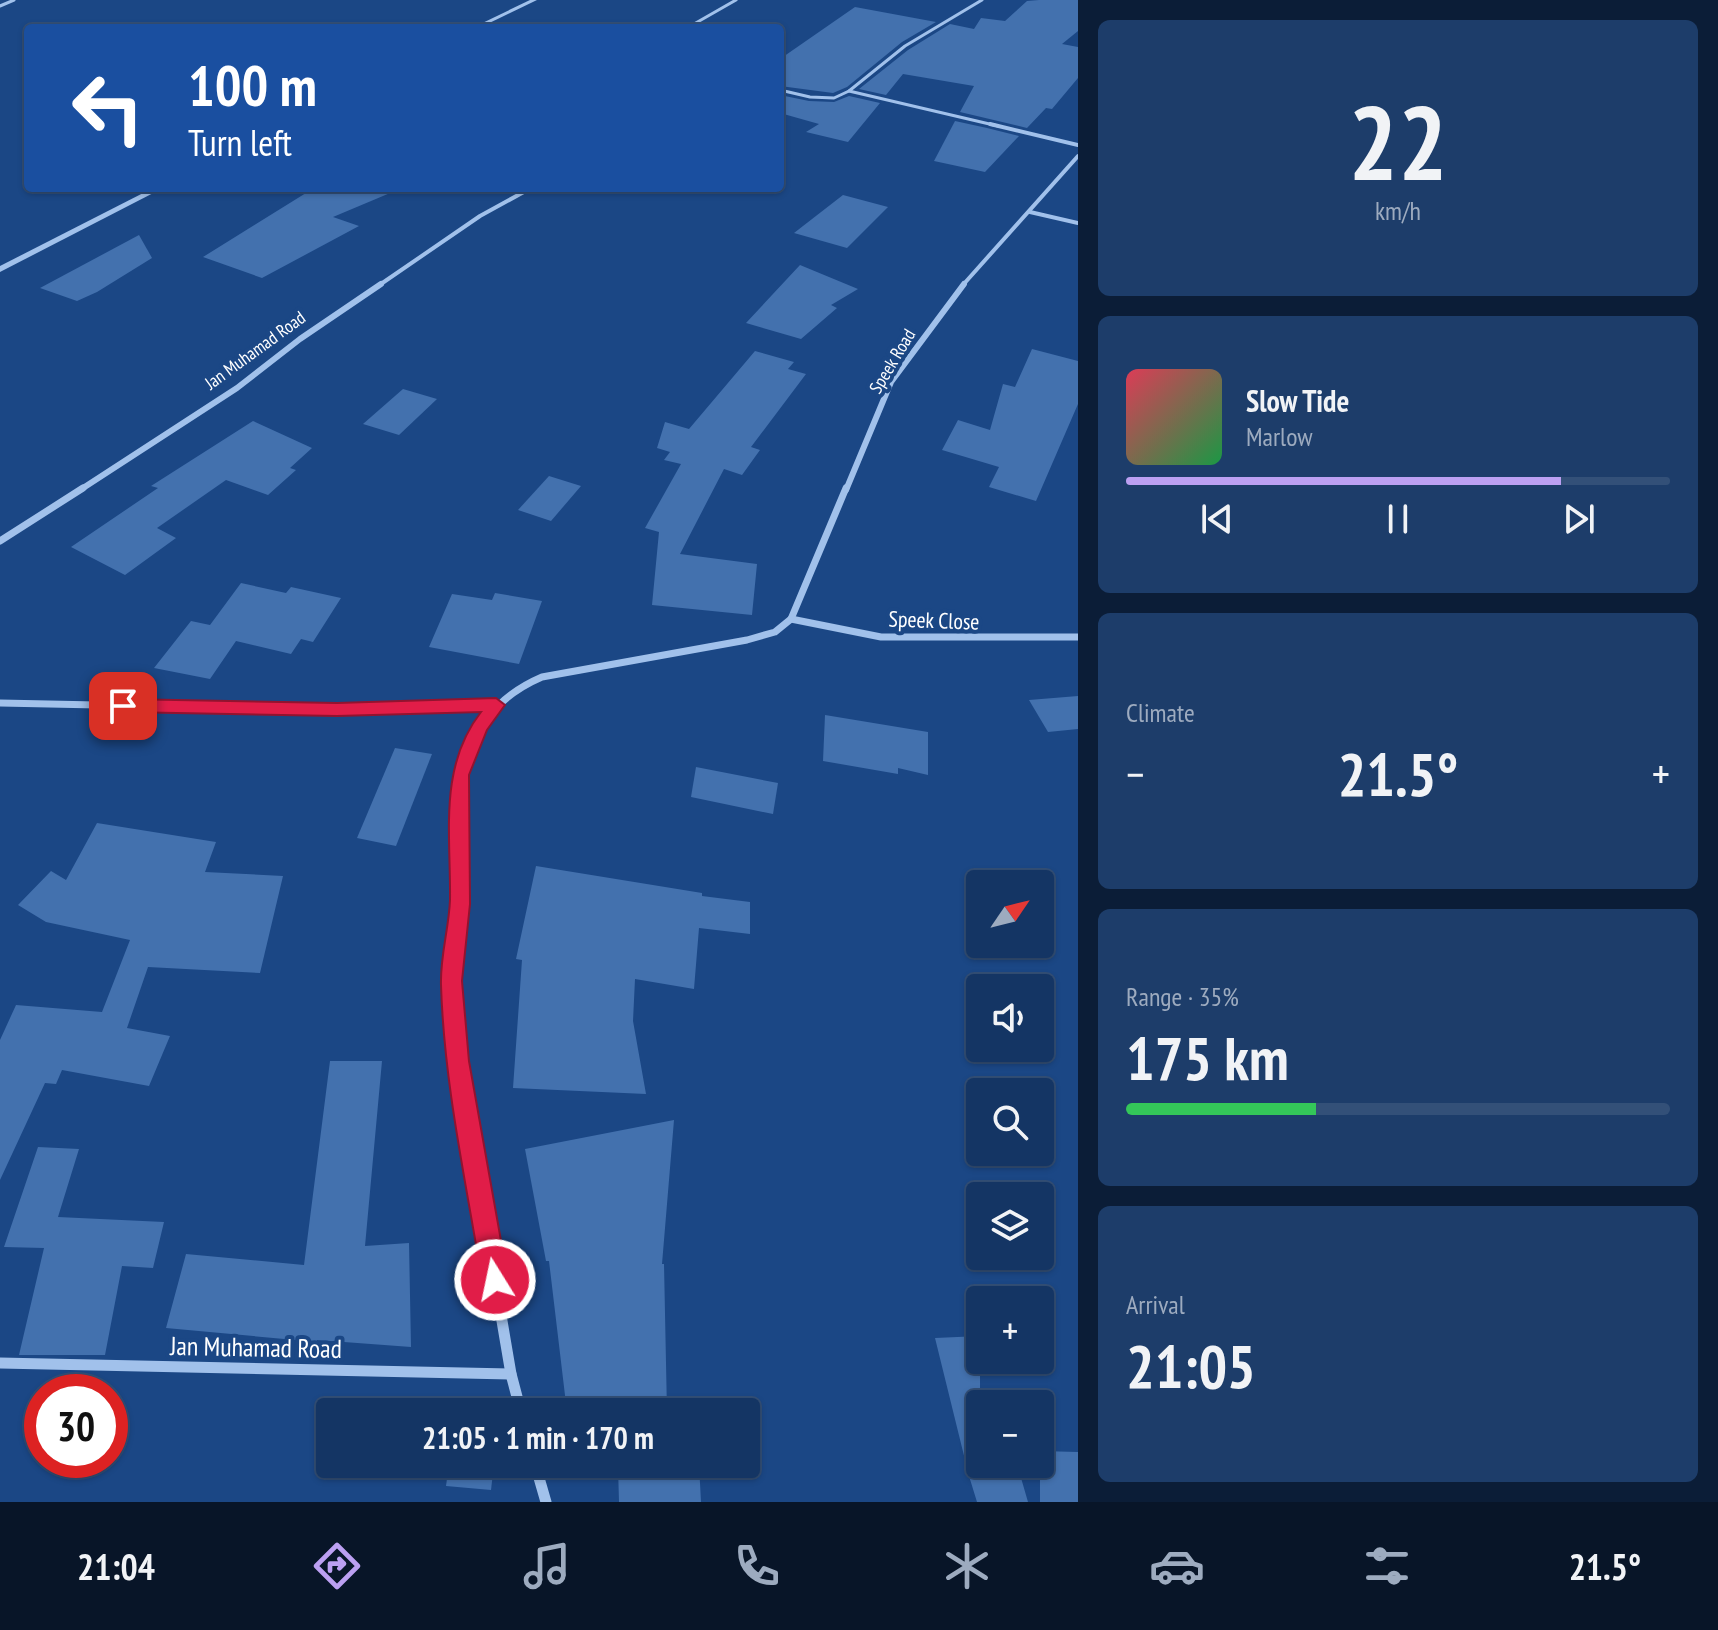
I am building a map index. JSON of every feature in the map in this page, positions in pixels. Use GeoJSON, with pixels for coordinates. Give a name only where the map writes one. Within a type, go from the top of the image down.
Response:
{"type":"FeatureCollection","features":[{"type":"Feature","properties":{"kind":"street"},"geometry":{"type":"LineString","coordinates":[[0,6],[14,0]]}},
{"type":"Feature","properties":{"kind":"street"},"geometry":{"type":"LineString","coordinates":[[483,24],[534,0]]}},
{"type":"Feature","properties":{"kind":"street"},"geometry":{"type":"LineString","coordinates":[[694,24],[736,0]]}},
{"type":"Feature","properties":{"kind":"street"},"geometry":{"type":"LineString","coordinates":[[784,91],[827,99],[849,91],[905,46],[982,0]]}},
{"type":"Feature","properties":{"kind":"street"},"geometry":{"type":"LineString","coordinates":[[849,91],[1078,145]]}},
{"type":"Feature","properties":{"kind":"street","name":"Speek Road"},"geometry":{"type":"LineString","coordinates":[[791,619],[891,382],[946,304],[1078,156]]}},
{"type":"Feature","properties":{"kind":"street"},"geometry":{"type":"LineString","coordinates":[[0,269],[151,192]]}},
{"type":"Feature","properties":{"kind":"street","name":"Jan Muhamad Road"},"geometry":{"type":"LineString","coordinates":[[0,541],[237,388],[300,339],[480,216],[524,192]]}},
{"type":"Feature","properties":{"kind":"street"},"geometry":{"type":"LineString","coordinates":[[1030,212],[1078,223]]}},
{"type":"Feature","properties":{"kind":"street"},"geometry":{"type":"LineString","coordinates":[[517,1398],[458,1061],[452,981],[460,904],[460,775],[479,728],[496,705],[523,685],[542,677],[747,640],[775,632],[791,619]]}},
{"type":"Feature","properties":{"kind":"street","name":"Speek Close"},"geometry":{"type":"LineString","coordinates":[[791,619],[881,637],[1078,637]]}},
{"type":"Feature","properties":{"kind":"street"},"geometry":{"type":"LineString","coordinates":[[0,703],[337,710],[496,705]]}},
{"type":"Feature","properties":{"kind":"street","name":"Jan Muhamad Road"},"geometry":{"type":"LineString","coordinates":[[0,1363],[511,1374]]}},
{"type":"Feature","properties":{"kind":"street"},"geometry":{"type":"LineString","coordinates":[[539,1478],[546,1502]]}},
{"type":"Feature","properties":{"kind":"building"},"geometry":{"type":"Polygon","coordinates":[[[1078,0],[1078,31],[1062,44],[1078,47],[1078,78],[1052,109],[1046,108],[1027,128],[960,112],[974,86],[903,74],[886,95],[859,89],[908,50],[950,24],[974,29],[981,18],[1005,21],[1027,1],[1078,0]]]}},
{"type":"Feature","properties":{"kind":"building"},"geometry":{"type":"Polygon","coordinates":[[[855,7],[936,22],[902,42],[847,87],[833,93],[784,87],[784,56],[855,7]]]}},
{"type":"Feature","properties":{"kind":"building"},"geometry":{"type":"Polygon","coordinates":[[[784,96],[834,102],[849,96],[880,103],[848,142],[806,132],[819,124],[784,114],[784,96]]]}},
{"type":"Feature","properties":{"kind":"building"},"geometry":{"type":"Polygon","coordinates":[[[955,121],[1019,136],[985,172],[934,161],[955,121]]]}},
{"type":"Feature","properties":{"kind":"building"},"geometry":{"type":"Polygon","coordinates":[[[308,192],[392,192],[333,217],[359,226],[262,278],[203,257],[308,192]]]}},
{"type":"Feature","properties":{"kind":"building"},"geometry":{"type":"Polygon","coordinates":[[[843,195],[888,207],[847,248],[794,233],[843,195]]]}},
{"type":"Feature","properties":{"kind":"building"},"geometry":{"type":"Polygon","coordinates":[[[139,235],[152,258],[97,292],[77,301],[40,288],[139,235]]]}},
{"type":"Feature","properties":{"kind":"building"},"geometry":{"type":"Polygon","coordinates":[[[800,265],[858,289],[831,305],[837,308],[801,339],[746,323],[800,265]]]}},
{"type":"Feature","properties":{"kind":"building"},"geometry":{"type":"Polygon","coordinates":[[[1032,349],[1078,361],[1078,404],[1036,501],[989,487],[999,467],[942,450],[958,420],[990,430],[1003,384],[1015,387],[1032,349]]]}},
{"type":"Feature","properties":{"kind":"building"},"geometry":{"type":"Polygon","coordinates":[[[755,351],[794,362],[788,369],[806,374],[751,447],[760,450],[742,475],[724,469],[680,554],[757,564],[752,615],[652,605],[659,532],[645,528],[681,464],[664,460],[670,452],[657,448],[665,422],[689,429],[755,351]]]}},
{"type":"Feature","properties":{"kind":"building"},"geometry":{"type":"Polygon","coordinates":[[[403,389],[437,399],[399,435],[363,424],[403,389]]]}},
{"type":"Feature","properties":{"kind":"building"},"geometry":{"type":"Polygon","coordinates":[[[253,421],[312,448],[290,468],[296,470],[268,495],[226,480],[157,528],[176,538],[125,575],[71,547],[158,488],[151,486],[253,421]]]}},
{"type":"Feature","properties":{"kind":"building"},"geometry":{"type":"Polygon","coordinates":[[[549,476],[581,486],[551,521],[518,510],[549,476]]]}},
{"type":"Feature","properties":{"kind":"building"},"geometry":{"type":"Polygon","coordinates":[[[241,583],[286,593],[291,587],[341,598],[313,642],[301,639],[291,654],[236,641],[210,679],[154,668],[191,621],[210,625],[241,583]]]}},
{"type":"Feature","properties":{"kind":"building"},"geometry":{"type":"Polygon","coordinates":[[[495,593],[542,601],[519,664],[429,647],[452,594],[492,600],[495,593]]]}},
{"type":"Feature","properties":{"kind":"building"},"geometry":{"type":"Polygon","coordinates":[[[1078,696],[1078,729],[1048,732],[1029,700],[1078,696]]]}},
{"type":"Feature","properties":{"kind":"building"},"geometry":{"type":"Polygon","coordinates":[[[825,715],[928,732],[928,775],[898,768],[898,774],[823,761],[825,715]]]}},
{"type":"Feature","properties":{"kind":"building"},"geometry":{"type":"Polygon","coordinates":[[[395,748],[432,754],[396,846],[357,838],[395,748]]]}},
{"type":"Feature","properties":{"kind":"building"},"geometry":{"type":"Polygon","coordinates":[[[696,767],[778,783],[773,814],[691,797],[696,767]]]}},
{"type":"Feature","properties":{"kind":"building"},"geometry":{"type":"Polygon","coordinates":[[[97,823],[216,842],[205,872],[283,876],[260,973],[148,967],[127,1028],[170,1036],[149,1086],[62,1070],[56,1084],[45,1083],[0,1180],[0,1040],[16,1005],[102,1012],[130,940],[46,922],[18,905],[51,871],[66,880],[97,823]]]}},
{"type":"Feature","properties":{"kind":"building"},"geometry":{"type":"Polygon","coordinates":[[[536,866],[750,902],[750,934],[699,928],[694,989],[635,979],[633,1021],[646,1094],[513,1088],[522,960],[516,959],[536,866]]]}},
{"type":"Feature","properties":{"kind":"building"},"geometry":{"type":"Polygon","coordinates":[[[330,1061],[382,1061],[365,1246],[409,1243],[411,1347],[166,1328],[186,1254],[304,1265],[330,1061]]]}},
{"type":"Feature","properties":{"kind":"building"},"geometry":{"type":"Polygon","coordinates":[[[674,1120],[662,1264],[667,1398],[565,1398],[549,1261],[546,1261],[525,1149],[674,1120]]]}},
{"type":"Feature","properties":{"kind":"building"},"geometry":{"type":"Polygon","coordinates":[[[38,1147],[79,1149],[58,1217],[164,1222],[153,1268],[122,1266],[105,1355],[19,1355],[44,1248],[4,1247],[38,1147]]]}},
{"type":"Feature","properties":{"kind":"building"},"geometry":{"type":"Polygon","coordinates":[[[966,1337],[966,1374],[980,1374],[980,1390],[966,1390],[966,1464],[935,1338],[966,1337]]]}},
{"type":"Feature","properties":{"kind":"building"},"geometry":{"type":"Polygon","coordinates":[[[1054,1451],[1078,1452],[1078,1502],[1040,1502],[1040,1478],[1054,1478],[1054,1451]]]}},
{"type":"Feature","properties":{"kind":"building"},"geometry":{"type":"Polygon","coordinates":[[[447,1478],[492,1478],[491,1490],[446,1486],[447,1478]]]}},
{"type":"Feature","properties":{"kind":"building"},"geometry":{"type":"Polygon","coordinates":[[[618,1478],[700,1478],[701,1502],[619,1502],[618,1478]]]}},
{"type":"Feature","properties":{"kind":"building"},"geometry":{"type":"Polygon","coordinates":[[[970,1478],[1021,1478],[1028,1502],[977,1502],[970,1478]]]}},
{"type":"Feature","properties":{"kind":"route"},"geometry":{"type":"LineString","coordinates":[[123,706],[337,710],[496,705],[479,728],[460,775],[460,904],[452,981],[458,1061],[495,1280]]}}]}
